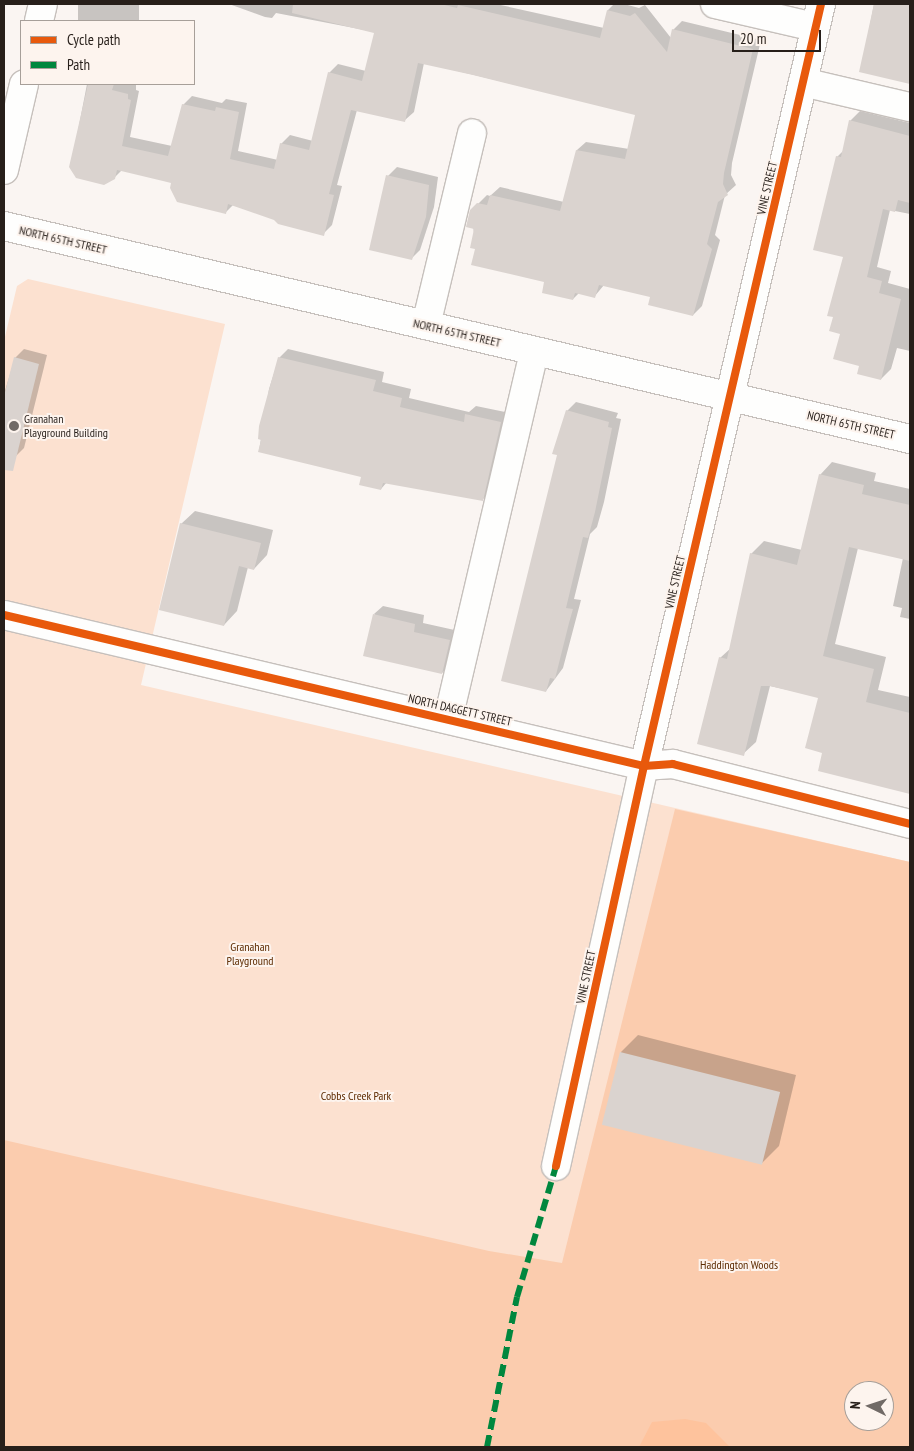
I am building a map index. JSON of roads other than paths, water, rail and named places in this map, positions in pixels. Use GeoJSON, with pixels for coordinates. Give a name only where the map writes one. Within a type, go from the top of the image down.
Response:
{"type":"FeatureCollection","features":[{"type":"Feature","properties":{"kind":"street"},"geometry":{"type":"LineString","coordinates":[[38,20],[43,4]]}},
{"type":"Feature","properties":{"kind":"street"},"geometry":{"type":"LineString","coordinates":[[715,4],[818,15]]}},
{"type":"Feature","properties":{"kind":"street","name":"VINE STREET"},"geometry":{"type":"LineString","coordinates":[[556,1166],[644,766],[818,15]]}},
{"type":"Feature","properties":{"kind":"street"},"geometry":{"type":"LineString","coordinates":[[803,82],[910,107]]}},
{"type":"Feature","properties":{"kind":"street"},"geometry":{"type":"LineString","coordinates":[[4,170],[24,85]]}},
{"type":"Feature","properties":{"kind":"street"},"geometry":{"type":"LineString","coordinates":[[426,326],[472,133]]}},
{"type":"Feature","properties":{"kind":"street","name":"NORTH 65TH STREET"},"geometry":{"type":"LineString","coordinates":[[4,226],[910,439]]}},
{"type":"Feature","properties":{"kind":"street"},"geometry":{"type":"LineString","coordinates":[[448,719],[534,351]]}},
{"type":"Feature","properties":{"kind":"street","name":"NORTH DAGGETT STREET"},"geometry":{"type":"LineString","coordinates":[[4,615],[644,766],[673,764],[910,824]]}},
{"type":"Feature","properties":{"kind":"place","name":"Granahan Playground Building"},"geometry":{"type":"Point","coordinates":[14,426]}},
{"type":"Feature","properties":{"kind":"park label","name":"Granahan Playground"},"geometry":{"type":"Point","coordinates":[250,954]}},
{"type":"Feature","properties":{"kind":"park label","name":"Cobbs Creek Park"},"geometry":{"type":"Point","coordinates":[356,1096]}},
{"type":"Feature","properties":{"kind":"park label","name":"Haddington Woods"},"geometry":{"type":"Point","coordinates":[739,1265]}}]}
